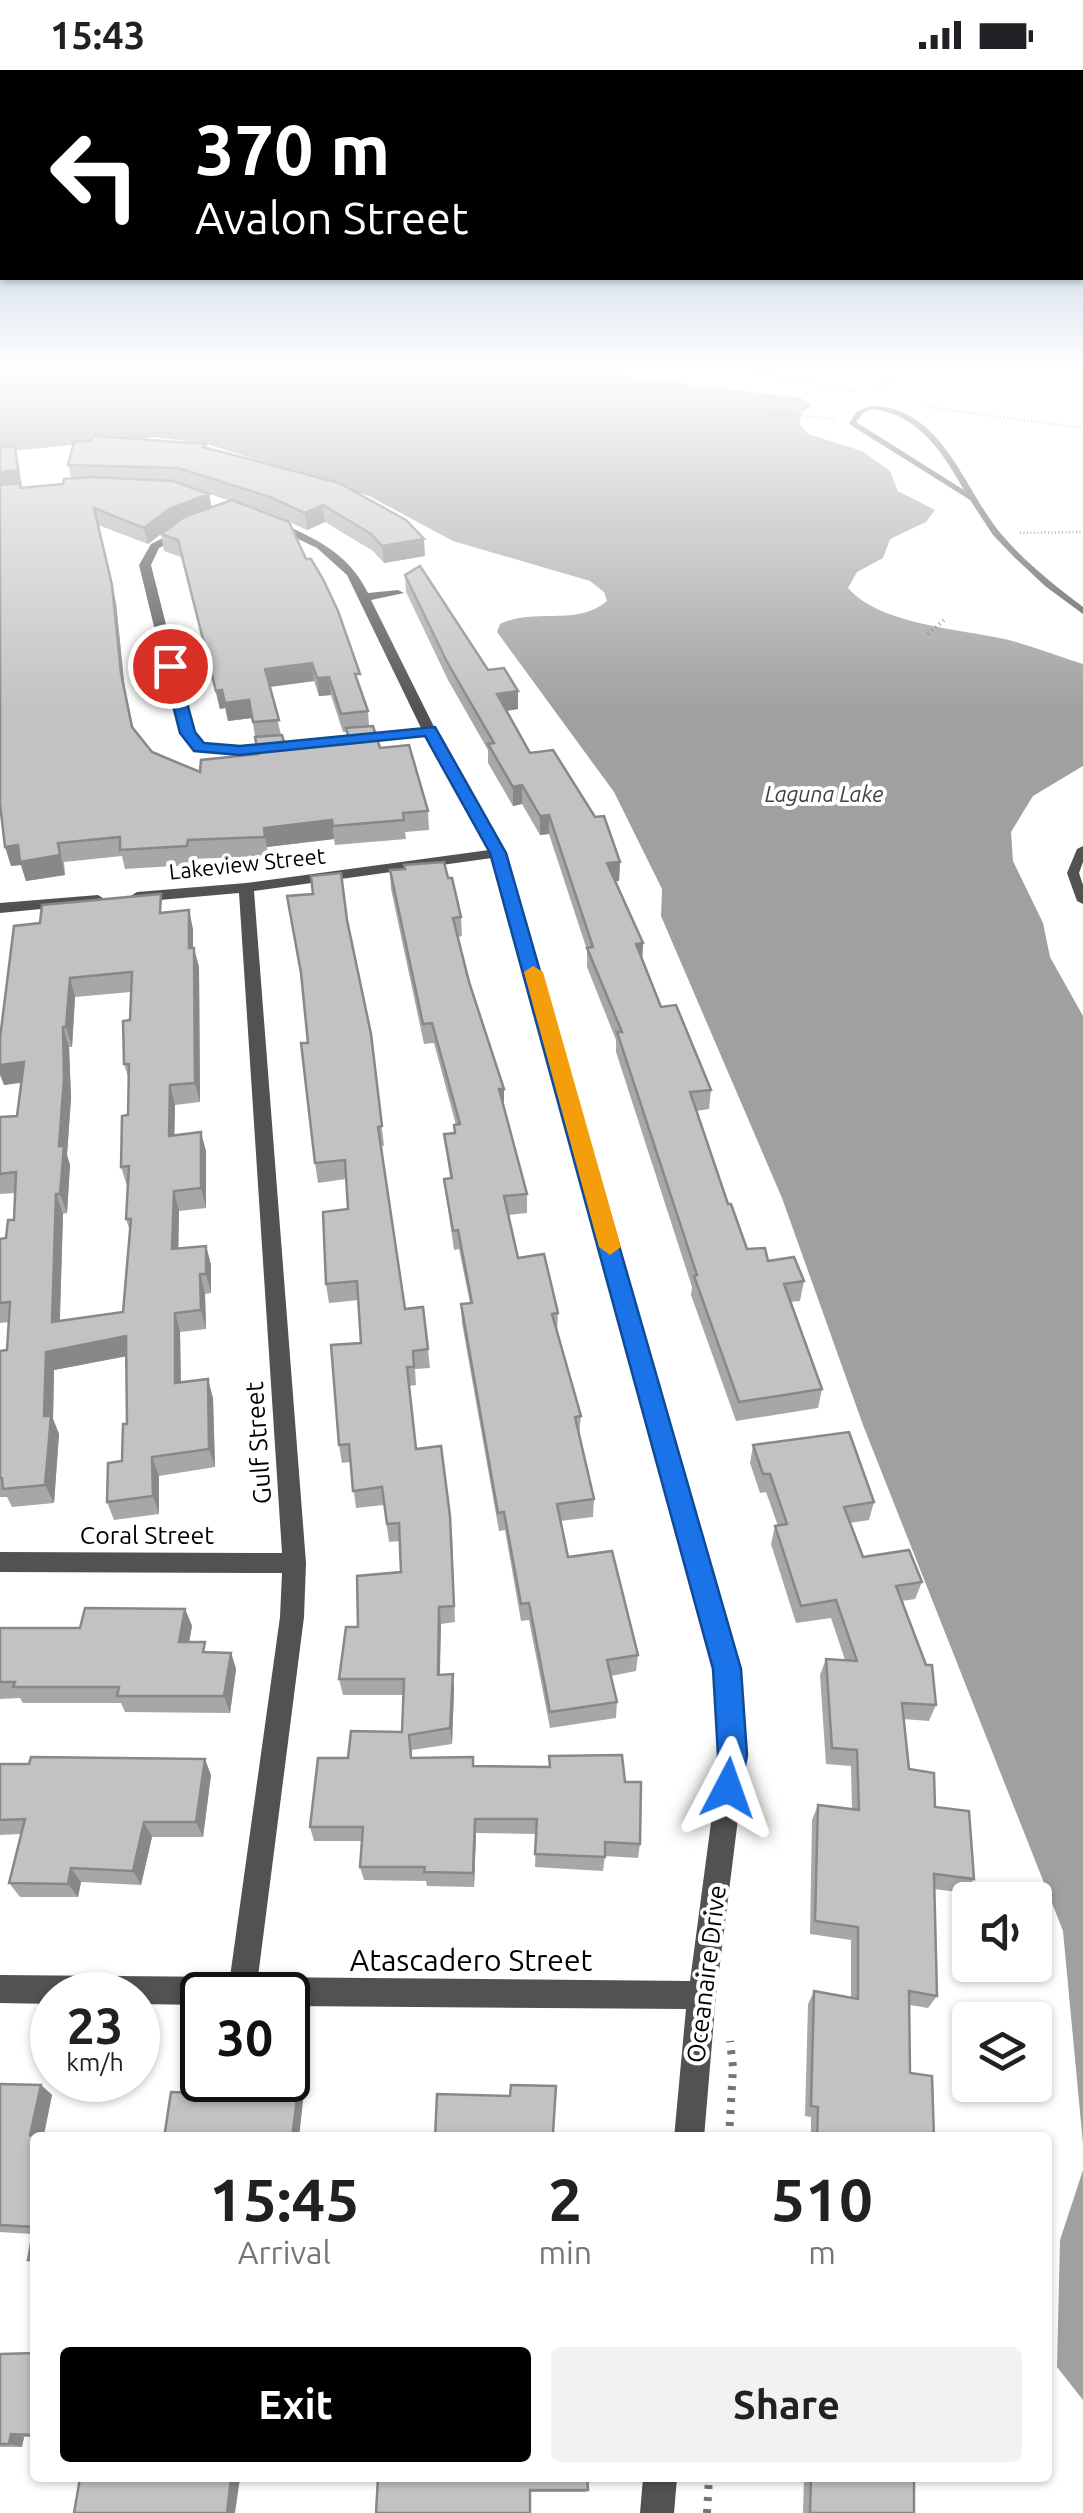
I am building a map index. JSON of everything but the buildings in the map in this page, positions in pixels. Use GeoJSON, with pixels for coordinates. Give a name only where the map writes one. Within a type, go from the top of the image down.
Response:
{"type":"FeatureCollection","features":[{"type":"Feature","properties":{"kind":"street","name":"Oceanaire Drive"},"geometry":{"type":"LineString","coordinates":[[250,514],[322,546],[352,573],[430,730],[498,853],[727,1669],[733,1755],[702,1995],[690,2132]]}},
{"type":"Feature","properties":{"kind":"street"},"geometry":{"type":"LineString","coordinates":[[206,521],[161,540],[147,552],[144,565],[188,733],[200,748],[240,750],[430,730]]}},
{"type":"Feature","properties":{"kind":"street"},"geometry":{"type":"LineString","coordinates":[[366,597],[398,593]]}},
{"type":"Feature","properties":{"kind":"street","name":"Lakeview Street"},"geometry":{"type":"LineString","coordinates":[[0,908],[246,888],[498,853]]}},
{"type":"Feature","properties":{"kind":"street","name":"Gulf Street"},"geometry":{"type":"LineString","coordinates":[[245,1972],[292,1617],[294,1563],[246,888]]}},
{"type":"Feature","properties":{"kind":"street","name":"Coral Street"},"geometry":{"type":"LineString","coordinates":[[0,1562],[294,1563]]}},
{"type":"Feature","properties":{"kind":"street","name":"Atascadero Street"},"geometry":{"type":"LineString","coordinates":[[0,1989],[180,1990]]}},
{"type":"Feature","properties":{"kind":"street","name":"Atascadero Street"},"geometry":{"type":"LineString","coordinates":[[310,1992],[702,1995]]}},
{"type":"Feature","properties":{"kind":"street"},"geometry":{"type":"LineString","coordinates":[[657,2513],[660,2482]]}},
{"type":"Feature","properties":{"kind":"lane"},"geometry":{"type":"LineString","coordinates":[[945,482],[972,498]]}},
{"type":"Feature","properties":{"kind":"lane"},"geometry":{"type":"LineString","coordinates":[[964,482],[997,534],[1028,566],[1083,611]]}},
{"type":"Feature","properties":{"kind":"lane"},"geometry":{"type":"LineString","coordinates":[[1083,849],[1073,873],[1083,901]]}},
{"type":"Feature","properties":{"kind":"path"},"geometry":{"type":"LineString","coordinates":[[997,534],[1083,532]]}},
{"type":"Feature","properties":{"kind":"path"},"geometry":{"type":"LineString","coordinates":[[928,634],[944,620]]}},
{"type":"Feature","properties":{"kind":"path"},"geometry":{"type":"LineString","coordinates":[[729,2132],[733,2067]]}},
{"type":"Feature","properties":{"kind":"path"},"geometry":{"type":"LineString","coordinates":[[707,2513],[709,2482]]}},
{"type":"Feature","properties":{"kind":"water","name":"Laguna Lake"},"geometry":{"type":"Polygon","coordinates":[[[325,482],[894,482],[898,491],[935,510],[926,522],[890,539],[883,558],[857,572],[848,588],[862,600],[901,618],[1009,640],[1083,664],[1083,766],[1033,796],[1011,832],[1013,861],[1043,923],[1050,957],[1083,1016],[1083,2144],[1063,1931],[1052,1903],[1052,1882],[1044,1882],[863,1425],[782,1198],[661,916],[662,889],[614,792],[497,632],[500,624],[513,619],[595,609],[607,601],[604,592],[590,581],[453,541],[369,496],[325,482]]]}},
{"type":"Feature","properties":{"kind":"water"},"geometry":{"type":"Polygon","coordinates":[[[1083,2170],[1083,2400],[1057,2367],[1060,2240],[1083,2170]]]}},
{"type":"Feature","properties":{"kind":"slow traffic"},"geometry":{"type":"LineString","coordinates":[[533,972],[610,1247]]}},
{"type":"Feature","properties":{"kind":"route"},"geometry":{"type":"LineString","coordinates":[[170,666],[188,733],[200,748],[240,750],[430,730],[447,767],[498,853],[727,1669],[733,1755],[728,1788]]}}]}
